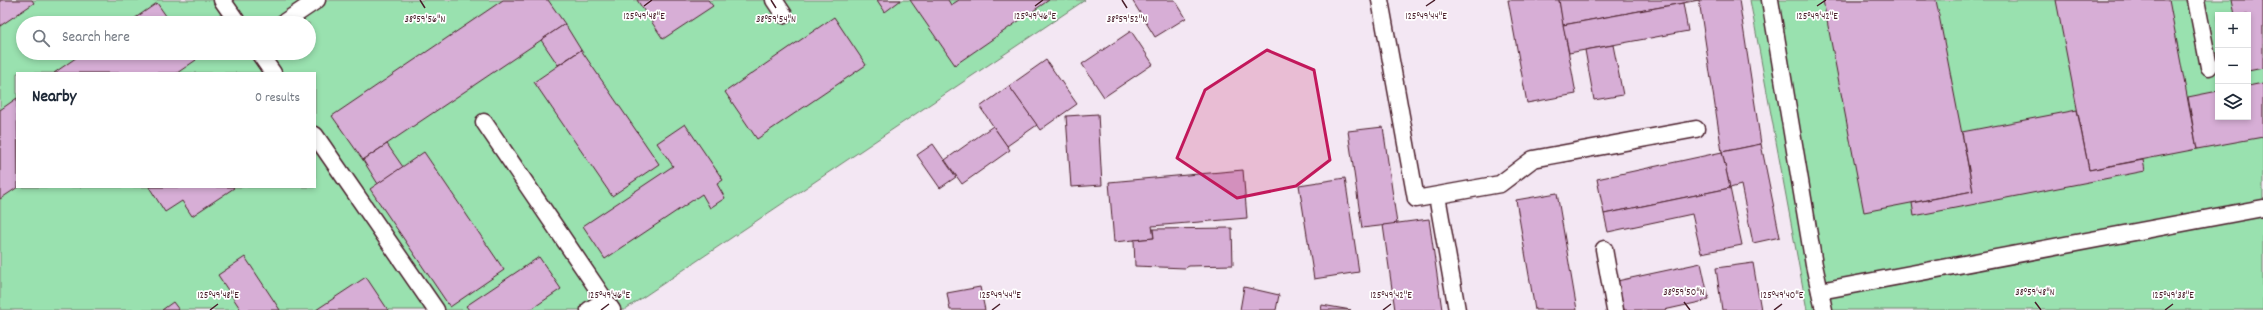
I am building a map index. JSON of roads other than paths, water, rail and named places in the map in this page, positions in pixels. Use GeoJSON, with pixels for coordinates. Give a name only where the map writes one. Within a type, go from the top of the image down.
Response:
{"type":"FeatureCollection","features":[{"type":"Feature","properties":{"kind":"lane"},"geometry":{"type":"LineString","coordinates":[[222,0],[233,16]]}},
{"type":"Feature","properties":{"kind":"lane"},"geometry":{"type":"LineString","coordinates":[[293,16],[317,0]]}},
{"type":"Feature","properties":{"kind":"lane"},"geometry":{"type":"LineString","coordinates":[[774,0],[784,15]]}},
{"type":"Feature","properties":{"kind":"lane"},"geometry":{"type":"LineString","coordinates":[[1380,0],[1416,199],[1500,184],[1533,159],[1696,129]]}},
{"type":"Feature","properties":{"kind":"lane"},"geometry":{"type":"LineString","coordinates":[[1770,0],[1824,310]]}},
{"type":"Feature","properties":{"kind":"lane"},"geometry":{"type":"LineString","coordinates":[[2196,0],[2209,67]]}},
{"type":"Feature","properties":{"kind":"lane"},"geometry":{"type":"LineString","coordinates":[[264,60],[272,72]]}},
{"type":"Feature","properties":{"kind":"lane"},"geometry":{"type":"LineString","coordinates":[[484,122],[609,305],[589,310]]}},
{"type":"Feature","properties":{"kind":"lane"},"geometry":{"type":"LineString","coordinates":[[316,135],[436,310]]}},
{"type":"Feature","properties":{"kind":"lane"},"geometry":{"type":"LineString","coordinates":[[1437,196],[1457,310]]}},
{"type":"Feature","properties":{"kind":"lane"},"geometry":{"type":"LineString","coordinates":[[1820,291],[2263,208]]}},
{"type":"Feature","properties":{"kind":"lane"},"geometry":{"type":"LineString","coordinates":[[1604,249],[1615,310]]}}]}
